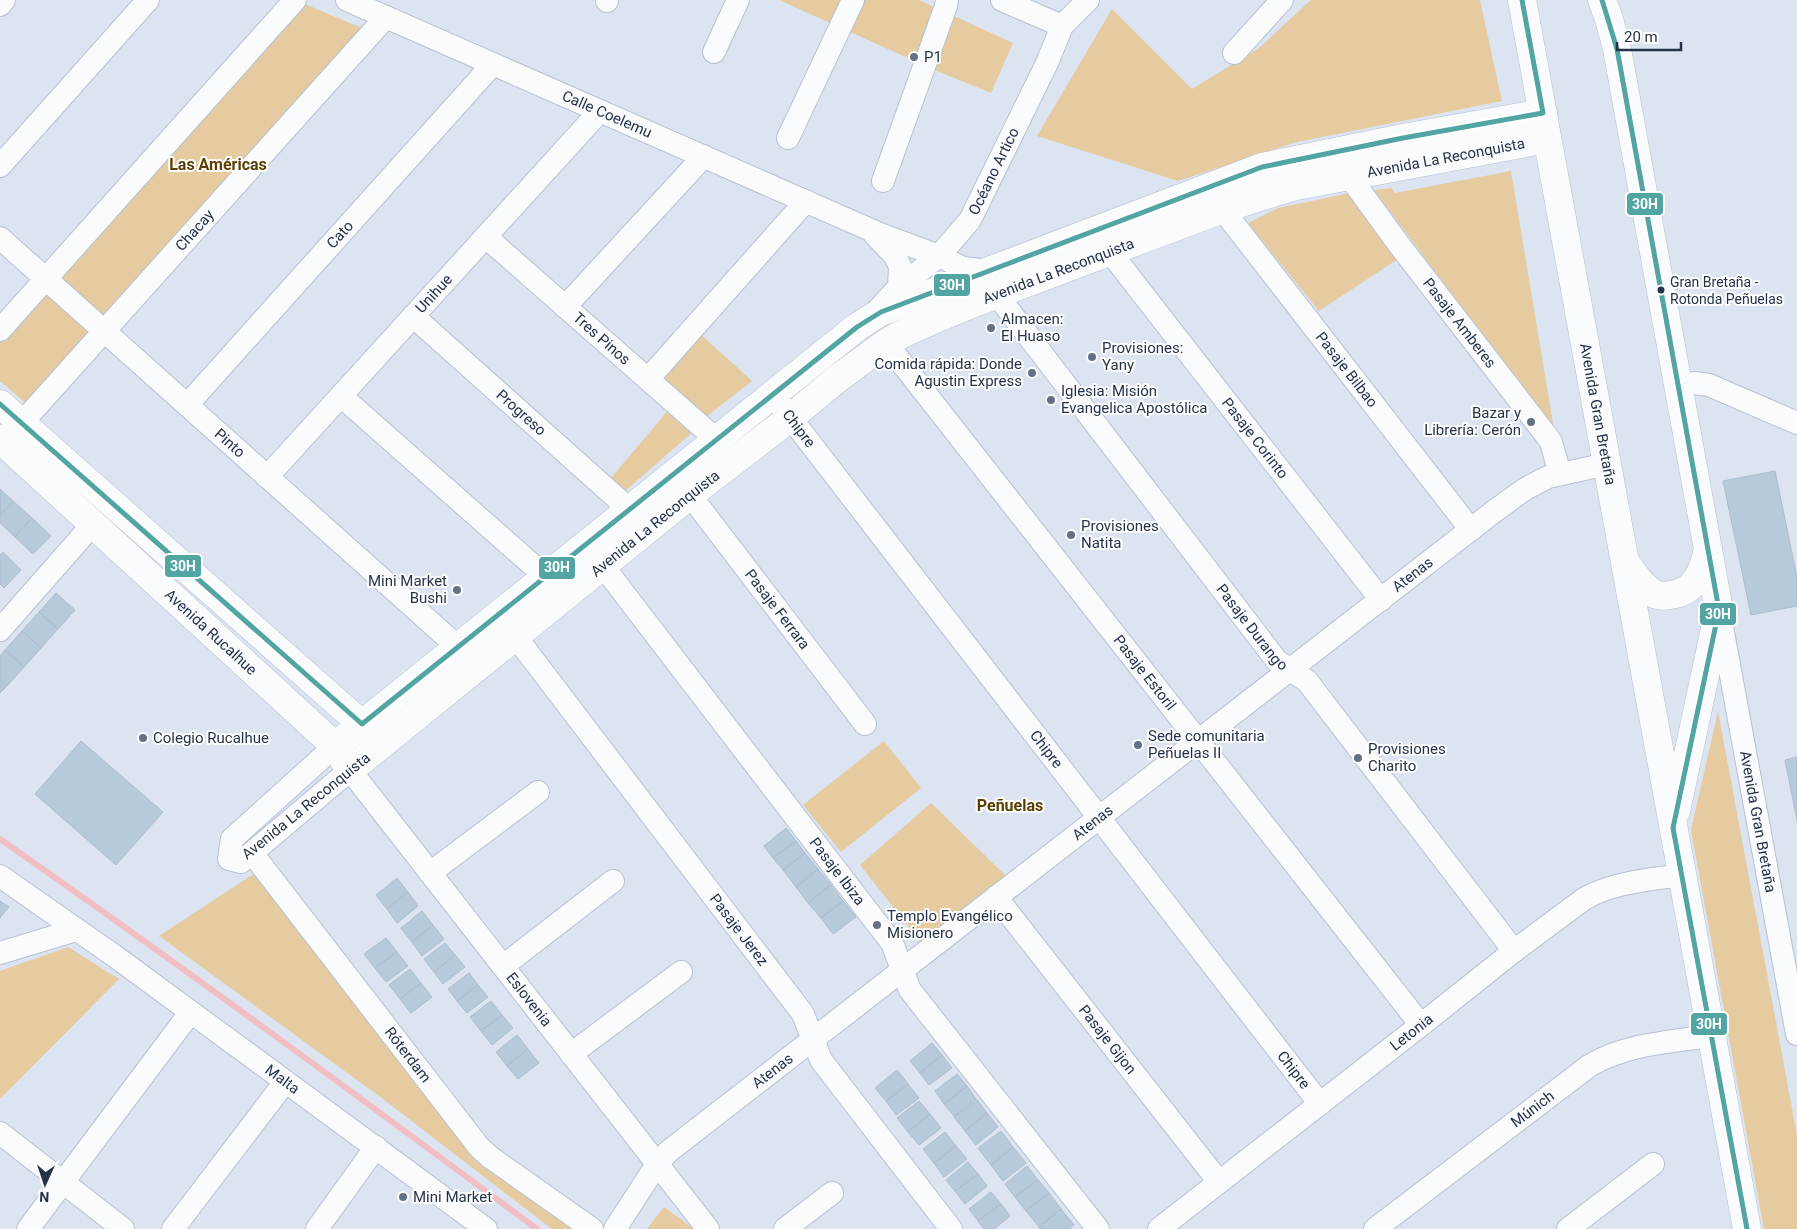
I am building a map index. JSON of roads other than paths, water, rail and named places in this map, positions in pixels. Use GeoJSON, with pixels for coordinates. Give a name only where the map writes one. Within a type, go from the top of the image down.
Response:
{"type":"FeatureCollection","features":[{"type":"Feature","properties":{"kind":"street"},"geometry":{"type":"LineString","coordinates":[[0,5],[4,0]]}},
{"type":"Feature","properties":{"kind":"street"},"geometry":{"type":"LineString","coordinates":[[0,166],[148,0]]}},
{"type":"Feature","properties":{"kind":"street"},"geometry":{"type":"LineString","coordinates":[[0,330],[296,0]]}},
{"type":"Feature","properties":{"kind":"street","name":"Calle Coelemu"},"geometry":{"type":"LineString","coordinates":[[347,0],[880,234],[939,256],[994,283]]}},
{"type":"Feature","properties":{"kind":"street"},"geometry":{"type":"LineString","coordinates":[[714,52],[738,0]]}},
{"type":"Feature","properties":{"kind":"street"},"geometry":{"type":"LineString","coordinates":[[788,138],[853,0]]}},
{"type":"Feature","properties":{"kind":"street"},"geometry":{"type":"LineString","coordinates":[[883,182],[947,0]]}},
{"type":"Feature","properties":{"kind":"street"},"geometry":{"type":"LineString","coordinates":[[1002,0],[1062,26]]}},
{"type":"Feature","properties":{"kind":"street","name":"Océano Artico"},"geometry":{"type":"LineString","coordinates":[[868,320],[899,287],[939,256],[970,220],[1047,63],[1062,26],[1088,0]]}},
{"type":"Feature","properties":{"kind":"street"},"geometry":{"type":"LineString","coordinates":[[1234,53],[1282,0]]}},
{"type":"Feature","properties":{"kind":"street","name":"Avenida Gran Bretaña"},"geometry":{"type":"LineString","coordinates":[[1522,0],[1747,1229]]}},
{"type":"Feature","properties":{"kind":"street","name":"Avenida Gran Bretaña"},"geometry":{"type":"LineString","coordinates":[[1602,0],[1617,49],[1797,1034]]}},
{"type":"Feature","properties":{"kind":"street","name":"Chacay"},"geometry":{"type":"LineString","coordinates":[[9,435],[386,17]]}},
{"type":"Feature","properties":{"kind":"street","name":"Cato"},"geometry":{"type":"LineString","coordinates":[[187,405],[493,64]]}},
{"type":"Feature","properties":{"kind":"street","name":"Unihue"},"geometry":{"type":"LineString","coordinates":[[267,477],[600,111]]}},
{"type":"Feature","properties":{"kind":"street","name":"Avenida La Reconquista"},"geometry":{"type":"LineString","coordinates":[[1542,113],[1403,138],[1262,167],[994,283],[886,343],[837,379],[790,418],[690,495],[383,743],[241,862],[229,859],[232,839],[335,746],[857,327],[882,312],[994,283],[1110,252],[1296,186],[1547,139]]}},
{"type":"Feature","properties":{"kind":"street"},"geometry":{"type":"LineString","coordinates":[[566,307],[704,156]]}},
{"type":"Feature","properties":{"kind":"street","name":"Pasaje Amberes"},"geometry":{"type":"LineString","coordinates":[[1349,176],[1551,442],[1560,474]]}},
{"type":"Feature","properties":{"kind":"street"},"geometry":{"type":"LineString","coordinates":[[648,380],[806,200]]}},
{"type":"Feature","properties":{"kind":"street","name":"Pasaje Bilbao"},"geometry":{"type":"LineString","coordinates":[[1224,210],[1471,530]]}},
{"type":"Feature","properties":{"kind":"street","name":"Calle Coelemu"},"geometry":{"type":"LineString","coordinates":[[868,228],[895,256],[900,266],[899,287]]}},
{"type":"Feature","properties":{"kind":"street","name":"Tres Pinos"},"geometry":{"type":"LineString","coordinates":[[486,237],[717,440]]}},
{"type":"Feature","properties":{"kind":"street","name":"Pinto"},"geometry":{"type":"LineString","coordinates":[[0,238],[458,647]]}},
{"type":"Feature","properties":{"kind":"street","name":"Pasaje Corinto"},"geometry":{"type":"LineString","coordinates":[[1110,252],[1381,600]]}},
{"type":"Feature","properties":{"kind":"street","name":"Pasaje Durango"},"geometry":{"type":"LineString","coordinates":[[994,283],[1276,660],[1307,681],[1514,951]]}},
{"type":"Feature","properties":{"kind":"street","name":"Progreso"},"geometry":{"type":"LineString","coordinates":[[413,316],[630,510]]}},
{"type":"Feature","properties":{"kind":"street","name":"Pasaje Estoril"},"geometry":{"type":"LineString","coordinates":[[886,343],[1422,1025]]}},
{"type":"Feature","properties":{"kind":"street"},"geometry":{"type":"LineString","coordinates":[[1678,388],[1694,383],[1709,384],[1797,423]]}},
{"type":"Feature","properties":{"kind":"street","name":"Chipre"},"geometry":{"type":"LineString","coordinates":[[773,395],[1320,1104]]}},
{"type":"Feature","properties":{"kind":"street"},"geometry":{"type":"LineString","coordinates":[[341,396],[546,577]]}},
{"type":"Feature","properties":{"kind":"street","name":"Avenida Rucalhue"},"geometry":{"type":"LineString","coordinates":[[0,404],[9,435],[93,524],[335,746],[350,770]]}},
{"type":"Feature","properties":{"kind":"street","name":"Avenida Rucalhue"},"geometry":{"type":"LineString","coordinates":[[9,435],[383,743]]}},
{"type":"Feature","properties":{"kind":"street","name":"Atenas"},"geometry":{"type":"LineString","coordinates":[[615,1229],[657,1164],[669,1152],[902,969],[1524,489],[1548,477],[1607,464]]}},
{"type":"Feature","properties":{"kind":"street","name":"Pasaje Ferrara"},"geometry":{"type":"LineString","coordinates":[[690,495],[865,724]]}},
{"type":"Feature","properties":{"kind":"street"},"geometry":{"type":"LineString","coordinates":[[3,621],[93,524]]}},
{"type":"Feature","properties":{"kind":"street"},"geometry":{"type":"LineString","coordinates":[[1625,562],[1646,588],[1655,595],[1678,595],[1689,589],[1695,582],[1701,572],[1708,549]]}},
{"type":"Feature","properties":{"kind":"street","name":"Pasaje Ibiza"},"geometry":{"type":"LineString","coordinates":[[604,566],[892,942],[910,990],[1098,1229]]}},
{"type":"Feature","properties":{"kind":"street","name":"Avenida Gran Bretaña"},"geometry":{"type":"LineString","coordinates":[[1673,828],[1719,610]]}},
{"type":"Feature","properties":{"kind":"street","name":"Pasaje Jerez"},"geometry":{"type":"LineString","coordinates":[[516,637],[803,1014],[821,1060],[951,1229]]}},
{"type":"Feature","properties":{"kind":"street","name":"Eslovenia"},"geometry":{"type":"LineString","coordinates":[[350,770],[708,1229]]}},
{"type":"Feature","properties":{"kind":"street"},"geometry":{"type":"LineString","coordinates":[[430,873],[538,792]]}},
{"type":"Feature","properties":{"kind":"street","name":"Róterdam"},"geometry":{"type":"LineString","coordinates":[[252,853],[479,1147],[490,1157],[592,1229]]}},
{"type":"Feature","properties":{"kind":"street","name":"Letonia"},"geometry":{"type":"LineString","coordinates":[[1159,1229],[1563,913],[1593,894],[1614,887],[1682,875]]}},
{"type":"Feature","properties":{"kind":"street","name":"Malta"},"geometry":{"type":"LineString","coordinates":[[0,876],[376,1147],[474,1225]]}},
{"type":"Feature","properties":{"kind":"street"},"geometry":{"type":"LineString","coordinates":[[503,966],[613,881]]}},
{"type":"Feature","properties":{"kind":"street","name":"Pasaje Gijon"},"geometry":{"type":"LineString","coordinates":[[996,897],[1219,1182]]}},
{"type":"Feature","properties":{"kind":"street"},"geometry":{"type":"LineString","coordinates":[[0,953],[76,930]]}},
{"type":"Feature","properties":{"kind":"street"},"geometry":{"type":"LineString","coordinates":[[571,1054],[681,972]]}},
{"type":"Feature","properties":{"kind":"street"},"geometry":{"type":"LineString","coordinates":[[28,1229],[190,1013]]}},
{"type":"Feature","properties":{"kind":"street","name":"Múnich"},"geometry":{"type":"LineString","coordinates":[[1385,1226],[1600,1059],[1622,1050],[1711,1036]]}},
{"type":"Feature","properties":{"kind":"street"},"geometry":{"type":"LineString","coordinates":[[173,1229],[285,1082]]}},
{"type":"Feature","properties":{"kind":"street"},"geometry":{"type":"LineString","coordinates":[[0,1133],[123,1229]]}},
{"type":"Feature","properties":{"kind":"street"},"geometry":{"type":"LineString","coordinates":[[317,1229],[376,1147]]}},
{"type":"Feature","properties":{"kind":"street"},"geometry":{"type":"LineString","coordinates":[[1568,1229],[1654,1164]]}},
{"type":"Feature","properties":{"kind":"street"},"geometry":{"type":"LineString","coordinates":[[785,1229],[832,1193]]}},
{"type":"Feature","properties":{"kind":"waterway"},"geometry":{"type":"LineString","coordinates":[[0,839],[203,983],[537,1229]]}},
{"type":"Feature","properties":{"kind":"place","name":"P1"},"geometry":{"type":"Point","coordinates":[914,57]}},
{"type":"Feature","properties":{"kind":"place","name":"Gran Bretaña - Rotonda Peñuelas"},"geometry":{"type":"Point","coordinates":[1661,290]}},
{"type":"Feature","properties":{"kind":"place","name":"Almacen: El Huaso"},"geometry":{"type":"Point","coordinates":[991,328]}},
{"type":"Feature","properties":{"kind":"place","name":"Provisiones: Yany"},"geometry":{"type":"Point","coordinates":[1092,357]}},
{"type":"Feature","properties":{"kind":"place","name":"Comida rápida: Donde Agustin Express"},"geometry":{"type":"Point","coordinates":[1032,373]}},
{"type":"Feature","properties":{"kind":"place","name":"Iglesia: Misión Evangelica Apostólica"},"geometry":{"type":"Point","coordinates":[1051,400]}},
{"type":"Feature","properties":{"kind":"place","name":"Bazar y Librería: Cerón"},"geometry":{"type":"Point","coordinates":[1531,422]}},
{"type":"Feature","properties":{"kind":"place","name":"Provisiones Natita"},"geometry":{"type":"Point","coordinates":[1071,535]}},
{"type":"Feature","properties":{"kind":"place","name":"Mini Market Bushi"},"geometry":{"type":"Point","coordinates":[457,590]}},
{"type":"Feature","properties":{"kind":"place","name":"Colegio Rucalhue"},"geometry":{"type":"Point","coordinates":[143,738]}},
{"type":"Feature","properties":{"kind":"place","name":"Sede comunitaria Peñuelas II"},"geometry":{"type":"Point","coordinates":[1138,745]}},
{"type":"Feature","properties":{"kind":"place","name":"Provisiones Charito"},"geometry":{"type":"Point","coordinates":[1358,758]}},
{"type":"Feature","properties":{"kind":"place","name":"Templo Evangélico Misionero"},"geometry":{"type":"Point","coordinates":[877,925]}},
{"type":"Feature","properties":{"kind":"place","name":"Mini Market"},"geometry":{"type":"Point","coordinates":[403,1197]}},
{"type":"Feature","properties":{"kind":"district","name":"Las Américas"},"geometry":{"type":"Point","coordinates":[218,164]}},
{"type":"Feature","properties":{"kind":"district","name":"Peñuelas"},"geometry":{"type":"Point","coordinates":[1010,805]}}]}
